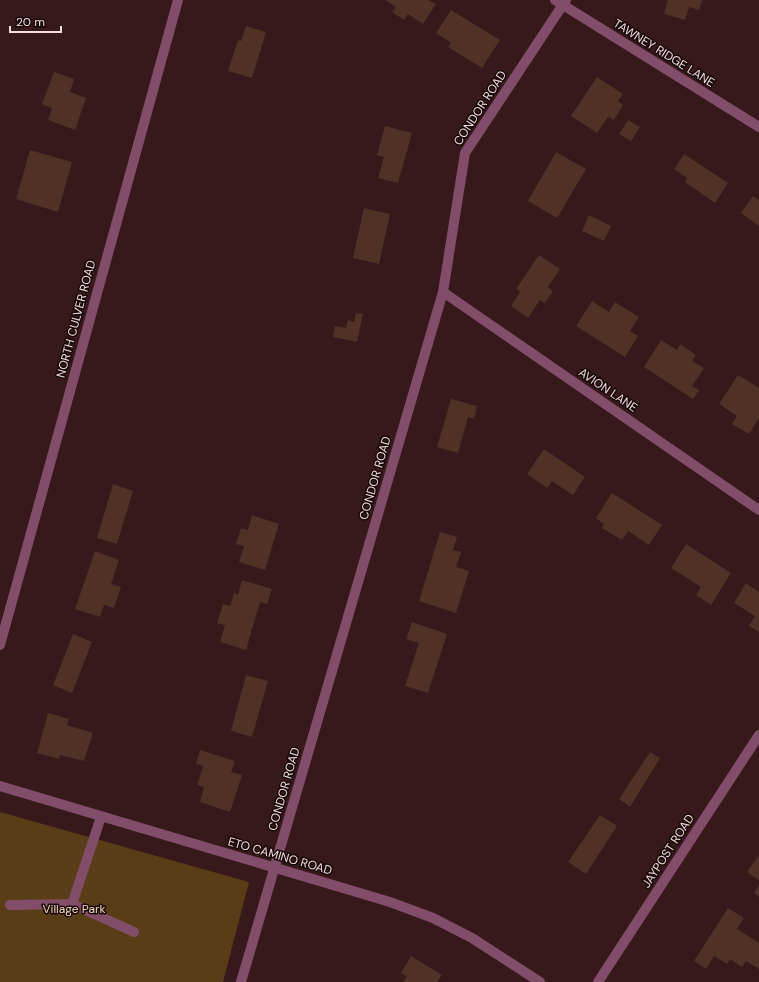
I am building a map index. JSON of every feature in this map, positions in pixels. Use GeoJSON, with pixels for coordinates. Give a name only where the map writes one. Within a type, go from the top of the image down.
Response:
{"type":"FeatureCollection","features":[{"type":"Feature","properties":{"kind":"street","name":"NORTH CULVER ROAD"},"geometry":{"type":"LineString","coordinates":[[0,645],[178,0]]}},
{"type":"Feature","properties":{"kind":"street","name":"TAWNEY RIDGE LANE"},"geometry":{"type":"LineString","coordinates":[[561,2],[759,127]]}},
{"type":"Feature","properties":{"kind":"street","name":"CONDOR ROAD"},"geometry":{"type":"LineString","coordinates":[[241,982],[443,292],[465,152],[561,2]]}},
{"type":"Feature","properties":{"kind":"street","name":"AVION LANE"},"geometry":{"type":"LineString","coordinates":[[443,292],[759,510]]}},
{"type":"Feature","properties":{"kind":"street","name":"JAYPOST ROAD"},"geometry":{"type":"LineString","coordinates":[[598,982],[759,735]]}},
{"type":"Feature","properties":{"kind":"street","name":"ETO CAMINO ROAD"},"geometry":{"type":"LineString","coordinates":[[0,786],[390,902],[433,918],[472,938],[540,982]]}},
{"type":"Feature","properties":{"kind":"street"},"geometry":{"type":"LineString","coordinates":[[72,904],[101,817]]}},
{"type":"Feature","properties":{"kind":"street"},"geometry":{"type":"LineString","coordinates":[[10,905],[72,904],[134,932]]}},
{"type":"Feature","properties":{"kind":"green space","name":"Village Park"},"geometry":{"type":"Polygon","coordinates":[[[0,812],[249,882],[223,982],[0,982],[0,812]]]}},
{"type":"Feature","properties":{"kind":"building"},"geometry":{"type":"Polygon","coordinates":[[[385,0],[428,0],[436,4],[423,24],[408,14],[404,20],[392,12],[396,7],[385,0]]]}},
{"type":"Feature","properties":{"kind":"building"},"geometry":{"type":"Polygon","coordinates":[[[668,0],[702,0],[699,10],[689,7],[685,20],[664,14],[668,0]]]}},
{"type":"Feature","properties":{"kind":"building"},"geometry":{"type":"Polygon","coordinates":[[[451,10],[500,40],[482,68],[448,47],[451,43],[436,33],[451,10]]]}},
{"type":"Feature","properties":{"kind":"building"},"geometry":{"type":"Polygon","coordinates":[[[246,26],[266,32],[252,78],[228,71],[238,40],[241,41],[246,26]]]}},
{"type":"Feature","properties":{"kind":"building"},"geometry":{"type":"Polygon","coordinates":[[[54,72],[74,79],[70,92],[86,98],[75,130],[48,120],[52,108],[42,104],[54,72]]]}},
{"type":"Feature","properties":{"kind":"building"},"geometry":{"type":"Polygon","coordinates":[[[597,77],[623,94],[618,101],[623,105],[614,120],[608,117],[597,133],[571,116],[597,77]]]}},
{"type":"Feature","properties":{"kind":"building"},"geometry":{"type":"Polygon","coordinates":[[[628,120],[640,127],[631,141],[619,134],[628,120]]]}},
{"type":"Feature","properties":{"kind":"building"},"geometry":{"type":"Polygon","coordinates":[[[385,126],[412,133],[398,183],[378,178],[384,157],[377,155],[385,126]]]}},
{"type":"Feature","properties":{"kind":"building"},"geometry":{"type":"Polygon","coordinates":[[[30,150],[72,162],[58,212],[16,199],[30,150]]]}},
{"type":"Feature","properties":{"kind":"building"},"geometry":{"type":"Polygon","coordinates":[[[556,152],[586,169],[557,218],[528,201],[556,152]]]}},
{"type":"Feature","properties":{"kind":"building"},"geometry":{"type":"Polygon","coordinates":[[[684,154],[728,183],[715,203],[685,182],[687,178],[674,169],[684,154]]]}},
{"type":"Feature","properties":{"kind":"building"},"geometry":{"type":"Polygon","coordinates":[[[753,196],[759,200],[759,226],[741,213],[753,196]]]}},
{"type":"Feature","properties":{"kind":"building"},"geometry":{"type":"Polygon","coordinates":[[[364,208],[390,214],[379,264],[353,258],[364,208]]]}},
{"type":"Feature","properties":{"kind":"building"},"geometry":{"type":"Polygon","coordinates":[[[589,215],[611,226],[604,241],[582,231],[589,215]]]}},
{"type":"Feature","properties":{"kind":"building"},"geometry":{"type":"Polygon","coordinates":[[[539,255],[560,269],[548,287],[553,291],[545,303],[540,300],[528,318],[511,306],[520,292],[516,289],[539,255]]]}},
{"type":"Feature","properties":{"kind":"building"},"geometry":{"type":"Polygon","coordinates":[[[592,301],[609,312],[615,302],[639,317],[630,331],[638,336],[625,357],[576,326],[592,301]]]}},
{"type":"Feature","properties":{"kind":"building"},"geometry":{"type":"Polygon","coordinates":[[[356,313],[363,314],[357,342],[333,337],[335,326],[346,328],[348,320],[354,322],[356,313]]]}},
{"type":"Feature","properties":{"kind":"building"},"geometry":{"type":"Polygon","coordinates":[[[661,340],[677,350],[680,344],[696,355],[692,361],[704,368],[692,386],[699,390],[693,399],[644,367],[661,340]]]}},
{"type":"Feature","properties":{"kind":"building"},"geometry":{"type":"Polygon","coordinates":[[[738,375],[759,388],[759,418],[749,434],[732,424],[737,416],[719,404],[738,375]]]}},
{"type":"Feature","properties":{"kind":"building"},"geometry":{"type":"Polygon","coordinates":[[[451,399],[477,406],[474,419],[468,417],[458,453],[437,447],[451,399]]]}},
{"type":"Feature","properties":{"kind":"building"},"geometry":{"type":"Polygon","coordinates":[[[544,449],[585,477],[573,495],[552,481],[547,488],[527,474],[544,449]]]}},
{"type":"Feature","properties":{"kind":"building"},"geometry":{"type":"Polygon","coordinates":[[[113,484],[133,491],[117,544],[97,538],[113,484]]]}},
{"type":"Feature","properties":{"kind":"building"},"geometry":{"type":"Polygon","coordinates":[[[612,493],[662,525],[649,545],[628,531],[622,540],[602,528],[604,524],[596,518],[612,493]]]}},
{"type":"Feature","properties":{"kind":"building"},"geometry":{"type":"Polygon","coordinates":[[[252,515],[279,524],[265,570],[239,562],[244,546],[236,544],[241,528],[248,530],[252,515]]]}},
{"type":"Feature","properties":{"kind":"building"},"geometry":{"type":"Polygon","coordinates":[[[440,532],[457,537],[453,550],[461,552],[456,567],[469,571],[456,613],[419,601],[440,532]]]}},
{"type":"Feature","properties":{"kind":"building"},"geometry":{"type":"Polygon","coordinates":[[[686,544],[731,573],[711,605],[696,595],[701,587],[671,568],[686,544]]]}},
{"type":"Feature","properties":{"kind":"building"},"geometry":{"type":"Polygon","coordinates":[[[95,551],[119,560],[111,584],[121,587],[114,608],[104,605],[100,617],[75,609],[95,551]]]}},
{"type":"Feature","properties":{"kind":"building"},"geometry":{"type":"Polygon","coordinates":[[[242,580],[272,589],[267,604],[260,602],[246,650],[220,642],[225,625],[217,623],[223,604],[230,606],[234,593],[238,594],[242,580]]]}},
{"type":"Feature","properties":{"kind":"building"},"geometry":{"type":"Polygon","coordinates":[[[746,583],[759,592],[759,632],[749,626],[755,616],[734,603],[746,583]]]}},
{"type":"Feature","properties":{"kind":"building"},"geometry":{"type":"Polygon","coordinates":[[[412,622],[447,634],[428,693],[405,686],[419,643],[406,639],[412,622]]]}},
{"type":"Feature","properties":{"kind":"building"},"geometry":{"type":"Polygon","coordinates":[[[73,634],[92,642],[72,693],[53,685],[73,634]]]}},
{"type":"Feature","properties":{"kind":"building"},"geometry":{"type":"Polygon","coordinates":[[[246,675],[268,681],[252,737],[231,731],[246,675]]]}},
{"type":"Feature","properties":{"kind":"building"},"geometry":{"type":"Polygon","coordinates":[[[48,713],[69,719],[67,725],[93,733],[84,761],[60,755],[59,759],[37,753],[48,713]]]}},
{"type":"Feature","properties":{"kind":"building"},"geometry":{"type":"Polygon","coordinates":[[[200,750],[235,761],[231,772],[242,775],[230,812],[200,802],[204,787],[197,785],[203,766],[196,764],[200,750]]]}},
{"type":"Feature","properties":{"kind":"building"},"geometry":{"type":"Polygon","coordinates":[[[650,752],[660,758],[630,807],[619,799],[650,752]]]}},
{"type":"Feature","properties":{"kind":"building"},"geometry":{"type":"Polygon","coordinates":[[[600,815],[617,826],[586,874],[568,862],[600,815]]]}},
{"type":"Feature","properties":{"kind":"building"},"geometry":{"type":"Polygon","coordinates":[[[759,855],[759,880],[747,872],[759,855]]]}},
{"type":"Feature","properties":{"kind":"building"},"geometry":{"type":"Polygon","coordinates":[[[759,885],[759,897],[754,893],[759,885]]]}},
{"type":"Feature","properties":{"kind":"building"},"geometry":{"type":"Polygon","coordinates":[[[728,908],[744,918],[737,929],[759,943],[759,969],[746,961],[742,967],[730,959],[727,964],[714,956],[706,969],[694,961],[728,908]]]}},
{"type":"Feature","properties":{"kind":"building"},"geometry":{"type":"Polygon","coordinates":[[[411,956],[442,975],[437,982],[403,982],[407,976],[401,973],[411,956]]]}}]}
